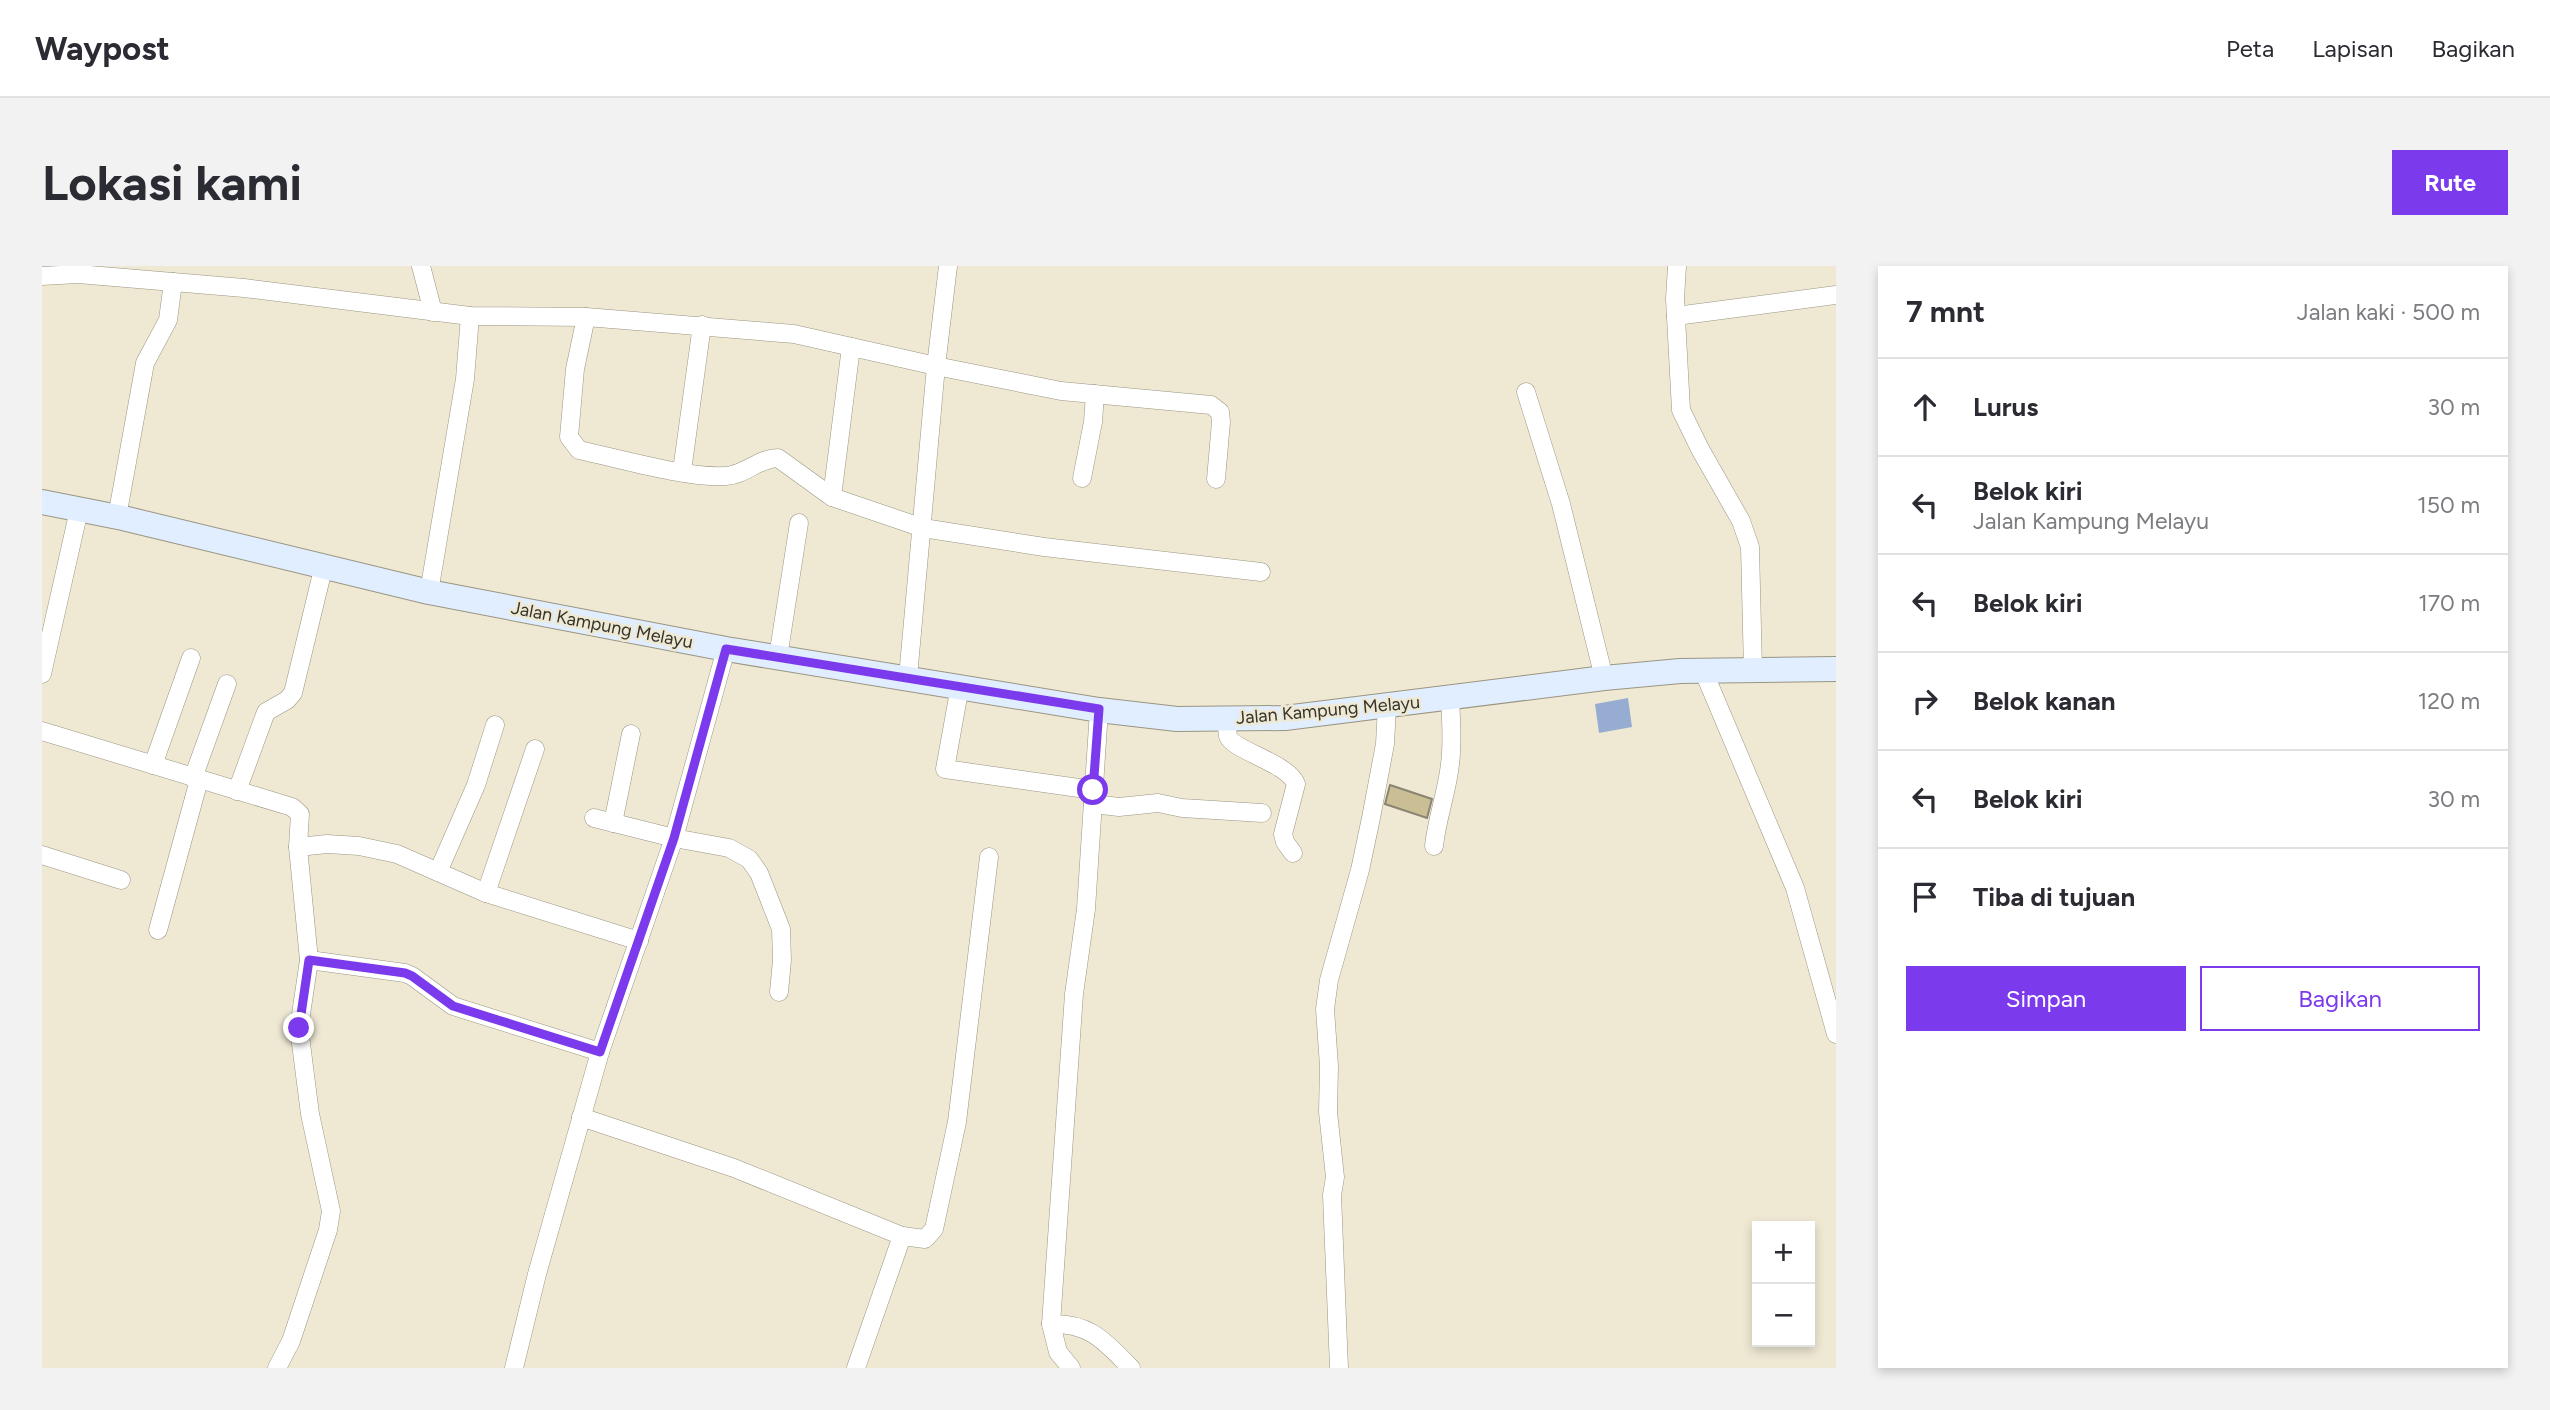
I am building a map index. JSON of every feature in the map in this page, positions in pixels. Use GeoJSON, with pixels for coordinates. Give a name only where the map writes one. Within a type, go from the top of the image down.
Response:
{"type":"FeatureCollection","features":[{"type":"Feature","properties":{"kind":"main road","name":"Jalan Kampung Melayu"},"geometry":{"type":"LineString","coordinates":[[42,502],[324,565],[429,592],[726,649],[1177,719],[1273,719],[1604,678],[1703,670],[1836,669]]}},
{"type":"Feature","properties":{"kind":"street"},"geometry":{"type":"LineString","coordinates":[[421,266],[433,312]]}},
{"type":"Feature","properties":{"kind":"street"},"geometry":{"type":"LineString","coordinates":[[908,677],[936,366],[948,266]]}},
{"type":"Feature","properties":{"kind":"street"},"geometry":{"type":"LineString","coordinates":[[1677,266],[1676,316],[1681,410],[1741,521],[1750,547],[1753,670]]}},
{"type":"Feature","properties":{"kind":"street"},"geometry":{"type":"LineString","coordinates":[[42,276],[78,274],[173,282],[325,297],[470,316],[586,317],[794,334],[1061,391],[1211,405],[1220,412],[1221,422],[1216,479]]}},
{"type":"Feature","properties":{"kind":"street"},"geometry":{"type":"LineString","coordinates":[[117,517],[145,363],[168,320],[173,282]]}},
{"type":"Feature","properties":{"kind":"street"},"geometry":{"type":"LineString","coordinates":[[1676,316],[1836,295]]}},
{"type":"Feature","properties":{"kind":"street"},"geometry":{"type":"LineString","coordinates":[[429,592],[465,379],[470,316]]}},
{"type":"Feature","properties":{"kind":"street"},"geometry":{"type":"LineString","coordinates":[[586,317],[575,369],[569,437],[579,450],[682,471],[727,476],[768,458],[778,458],[832,497],[923,528],[1044,547],[1261,572]]}},
{"type":"Feature","properties":{"kind":"street"},"geometry":{"type":"LineString","coordinates":[[682,471],[702,325]]}},
{"type":"Feature","properties":{"kind":"street"},"geometry":{"type":"LineString","coordinates":[[832,497],[851,346]]}},
{"type":"Feature","properties":{"kind":"street"},"geometry":{"type":"LineString","coordinates":[[1526,392],[1561,504],[1604,678]]}},
{"type":"Feature","properties":{"kind":"street"},"geometry":{"type":"LineString","coordinates":[[1082,478],[1093,422],[1095,394]]}},
{"type":"Feature","properties":{"kind":"street"},"geometry":{"type":"LineString","coordinates":[[42,674],[79,510]]}},
{"type":"Feature","properties":{"kind":"street"},"geometry":{"type":"LineString","coordinates":[[778,657],[799,523]]}},
{"type":"Feature","properties":{"kind":"street"},"geometry":{"type":"LineString","coordinates":[[237,791],[266,712],[287,700],[293,693],[324,565]]}},
{"type":"Feature","properties":{"kind":"street"},"geometry":{"type":"LineString","coordinates":[[514,1368],[600,1052],[674,838],[726,649]]}},
{"type":"Feature","properties":{"kind":"street"},"geometry":{"type":"LineString","coordinates":[[153,765],[191,658]]}},
{"type":"Feature","properties":{"kind":"street"},"geometry":{"type":"LineString","coordinates":[[1703,670],[1795,888],[1836,1034]]}},
{"type":"Feature","properties":{"kind":"street"},"geometry":{"type":"LineString","coordinates":[[158,930],[196,779],[226,684]]}},
{"type":"Feature","properties":{"kind":"street"},"geometry":{"type":"LineString","coordinates":[[960,686],[945,769],[1093,797],[1131,807],[1158,803],[1182,808],[1262,813]]}},
{"type":"Feature","properties":{"kind":"street"},"geometry":{"type":"LineString","coordinates":[[1434,846],[1450,767],[1450,698]]}},
{"type":"Feature","properties":{"kind":"street"},"geometry":{"type":"LineString","coordinates":[[1339,1368],[1332,1195],[1335,1177],[1328,1112],[1329,1066],[1325,1009],[1329,979],[1360,870],[1380,776],[1387,706]]}},
{"type":"Feature","properties":{"kind":"street"},"geometry":{"type":"LineString","coordinates":[[1072,1368],[1058,1352],[1051,1324],[1074,995],[1086,909],[1099,709]]}},
{"type":"Feature","properties":{"kind":"street"},"geometry":{"type":"LineString","coordinates":[[1227,719],[1228,737],[1232,743],[1271,763],[1294,779],[1296,784],[1283,834],[1293,853]]}},
{"type":"Feature","properties":{"kind":"street"},"geometry":{"type":"LineString","coordinates":[[438,872],[477,785],[495,725]]}},
{"type":"Feature","properties":{"kind":"street"},"geometry":{"type":"LineString","coordinates":[[42,731],[292,807],[300,814],[298,847],[309,960],[299,1028],[310,1114],[331,1211],[291,1340],[278,1368]]}},
{"type":"Feature","properties":{"kind":"street"},"geometry":{"type":"LineString","coordinates":[[613,823],[631,734]]}},
{"type":"Feature","properties":{"kind":"street"},"geometry":{"type":"LineString","coordinates":[[486,893],[535,749]]}},
{"type":"Feature","properties":{"kind":"street"},"geometry":{"type":"LineString","coordinates":[[594,818],[674,838],[729,848],[749,859],[759,873],[781,929],[779,992]]}},
{"type":"Feature","properties":{"kind":"street"},"geometry":{"type":"LineString","coordinates":[[298,847],[327,844],[359,846],[397,854],[486,893],[639,941]]}},
{"type":"Feature","properties":{"kind":"street"},"geometry":{"type":"LineString","coordinates":[[42,855],[121,880]]}},
{"type":"Feature","properties":{"kind":"street"},"geometry":{"type":"LineString","coordinates":[[582,1117],[734,1168],[902,1236],[925,1239],[934,1229],[957,1122],[989,857]]}},
{"type":"Feature","properties":{"kind":"street"},"geometry":{"type":"LineString","coordinates":[[309,960],[405,973],[453,1006],[600,1052]]}},
{"type":"Feature","properties":{"kind":"street"},"geometry":{"type":"LineString","coordinates":[[856,1368],[902,1236]]}},
{"type":"Feature","properties":{"kind":"street"},"geometry":{"type":"LineString","coordinates":[[1051,1324],[1085,1328],[1099,1337],[1131,1368]]}},
{"type":"Feature","properties":{"kind":"water"},"geometry":{"type":"Polygon","coordinates":[[[1628,698],[1632,727],[1599,733],[1595,704],[1628,698]]]}},
{"type":"Feature","properties":{"kind":"building"},"geometry":{"type":"Polygon","coordinates":[[[1390,785],[1432,799],[1427,818],[1385,804],[1390,785]]]}},
{"type":"Feature","properties":{"kind":"route"},"geometry":{"type":"LineString","coordinates":[[299,1028],[309,960],[405,973],[453,1006],[600,1052],[674,838],[726,649],[1099,709],[1093,790]]}}]}
